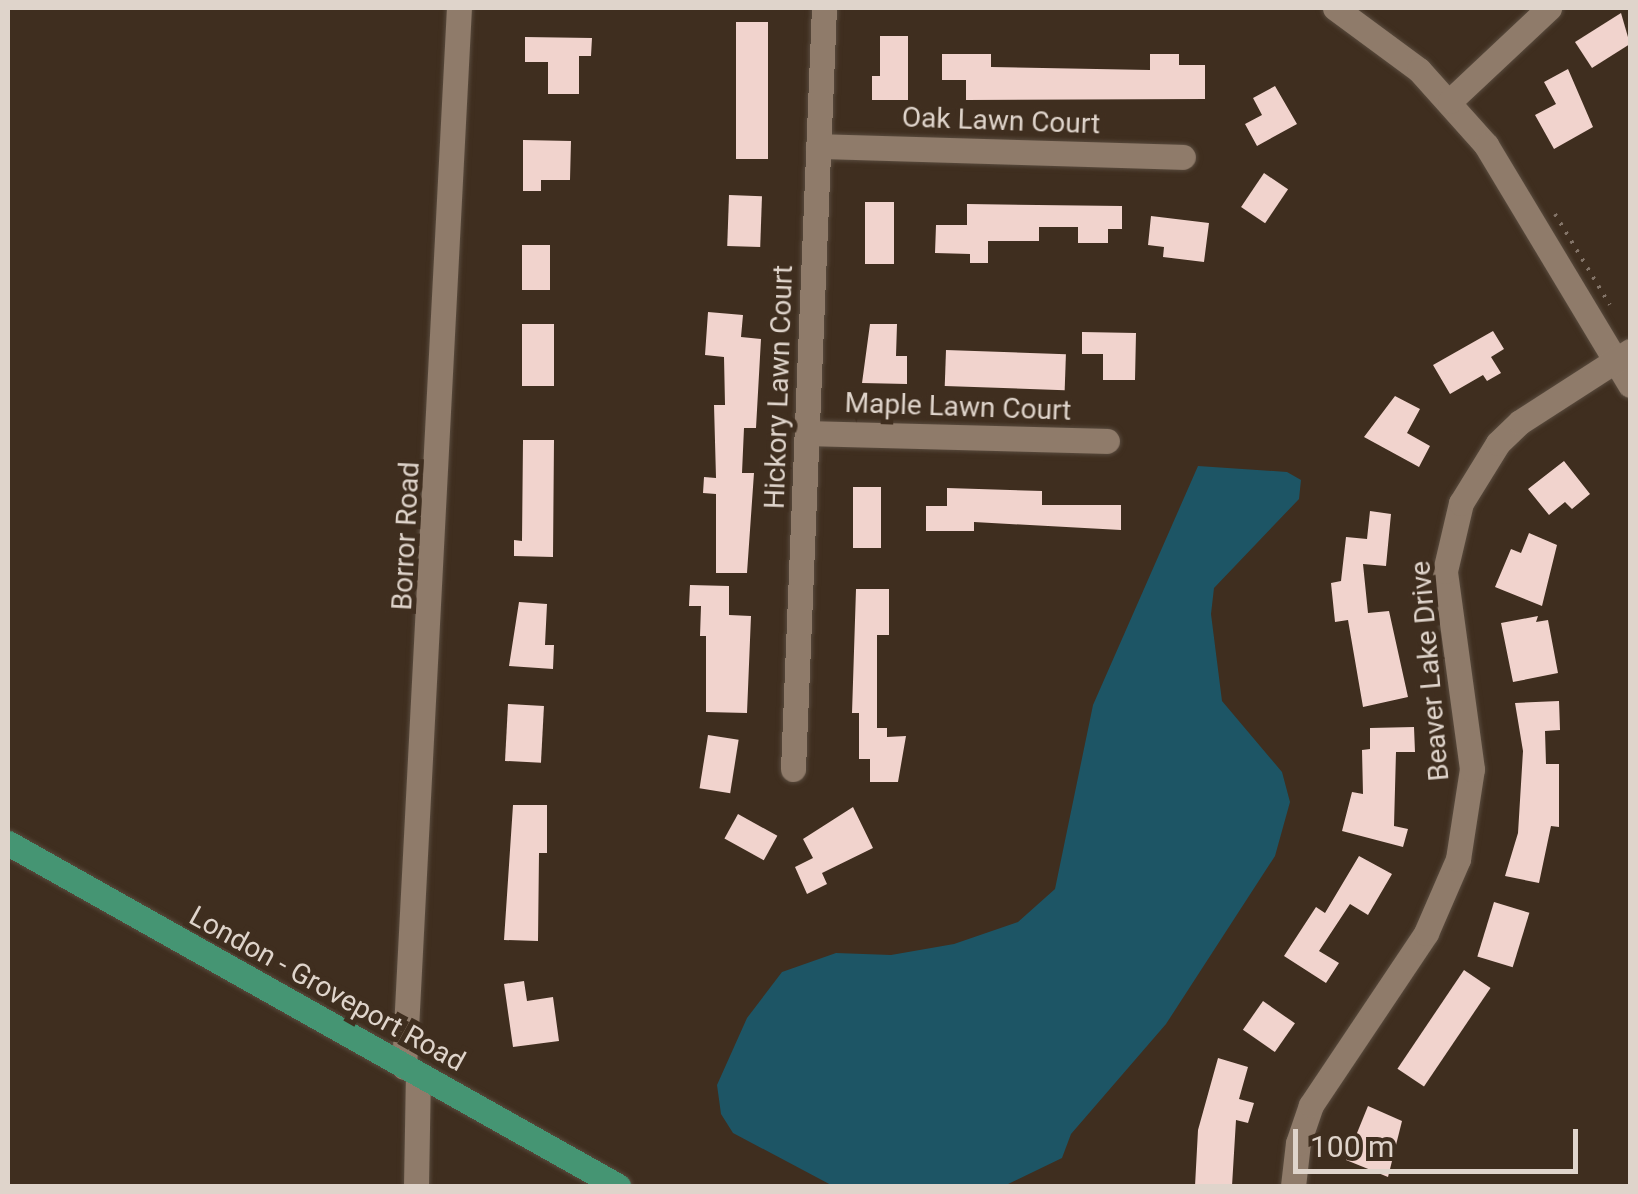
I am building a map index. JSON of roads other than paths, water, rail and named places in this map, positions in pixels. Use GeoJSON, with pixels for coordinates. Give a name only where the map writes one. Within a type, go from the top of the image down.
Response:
{"type":"FeatureCollection","features":[{"type":"Feature","properties":{"kind":"main road","name":"London - Groveport Road"},"geometry":{"type":"LineString","coordinates":[[8,843],[618,1186]]}},
{"type":"Feature","properties":{"kind":"street","name":"Borror Road"},"geometry":{"type":"LineString","coordinates":[[416,1186],[411,1071],[459,8]]}},
{"type":"Feature","properties":{"kind":"street","name":"Hickory Lawn Court"},"geometry":{"type":"LineString","coordinates":[[793,768],[824,8]]}},
{"type":"Feature","properties":{"kind":"street"},"geometry":{"type":"LineString","coordinates":[[1336,8],[1384,39],[1450,101],[1506,175],[1623,356],[1630,385]]}},
{"type":"Feature","properties":{"kind":"street"},"geometry":{"type":"LineString","coordinates":[[1450,101],[1548,8]]}},
{"type":"Feature","properties":{"kind":"street","name":"Oak Lawn Court"},"geometry":{"type":"LineString","coordinates":[[818,146],[1183,157]]}},
{"type":"Feature","properties":{"kind":"street","name":"Beaver Lake Drive"},"geometry":{"type":"LineString","coordinates":[[1293,1186],[1298,1143],[1311,1106],[1426,933],[1458,859],[1472,768],[1445,571],[1461,504],[1498,443],[1520,422],[1623,356]]}},
{"type":"Feature","properties":{"kind":"street","name":"Maple Lawn Court"},"geometry":{"type":"LineString","coordinates":[[808,433],[1107,441]]}},
{"type":"Feature","properties":{"kind":"water"},"geometry":{"type":"Polygon","coordinates":[[[1198,466],[1287,472],[1301,480],[1299,499],[1214,588],[1211,614],[1222,701],[1282,772],[1290,802],[1275,856],[1166,1024],[1071,1134],[1062,1158],[1004,1186],[833,1186],[733,1133],[721,1114],[717,1085],[747,1018],[782,972],[836,953],[891,955],[954,944],[1018,922],[1055,889],[1093,705],[1198,466]]]}}]}
